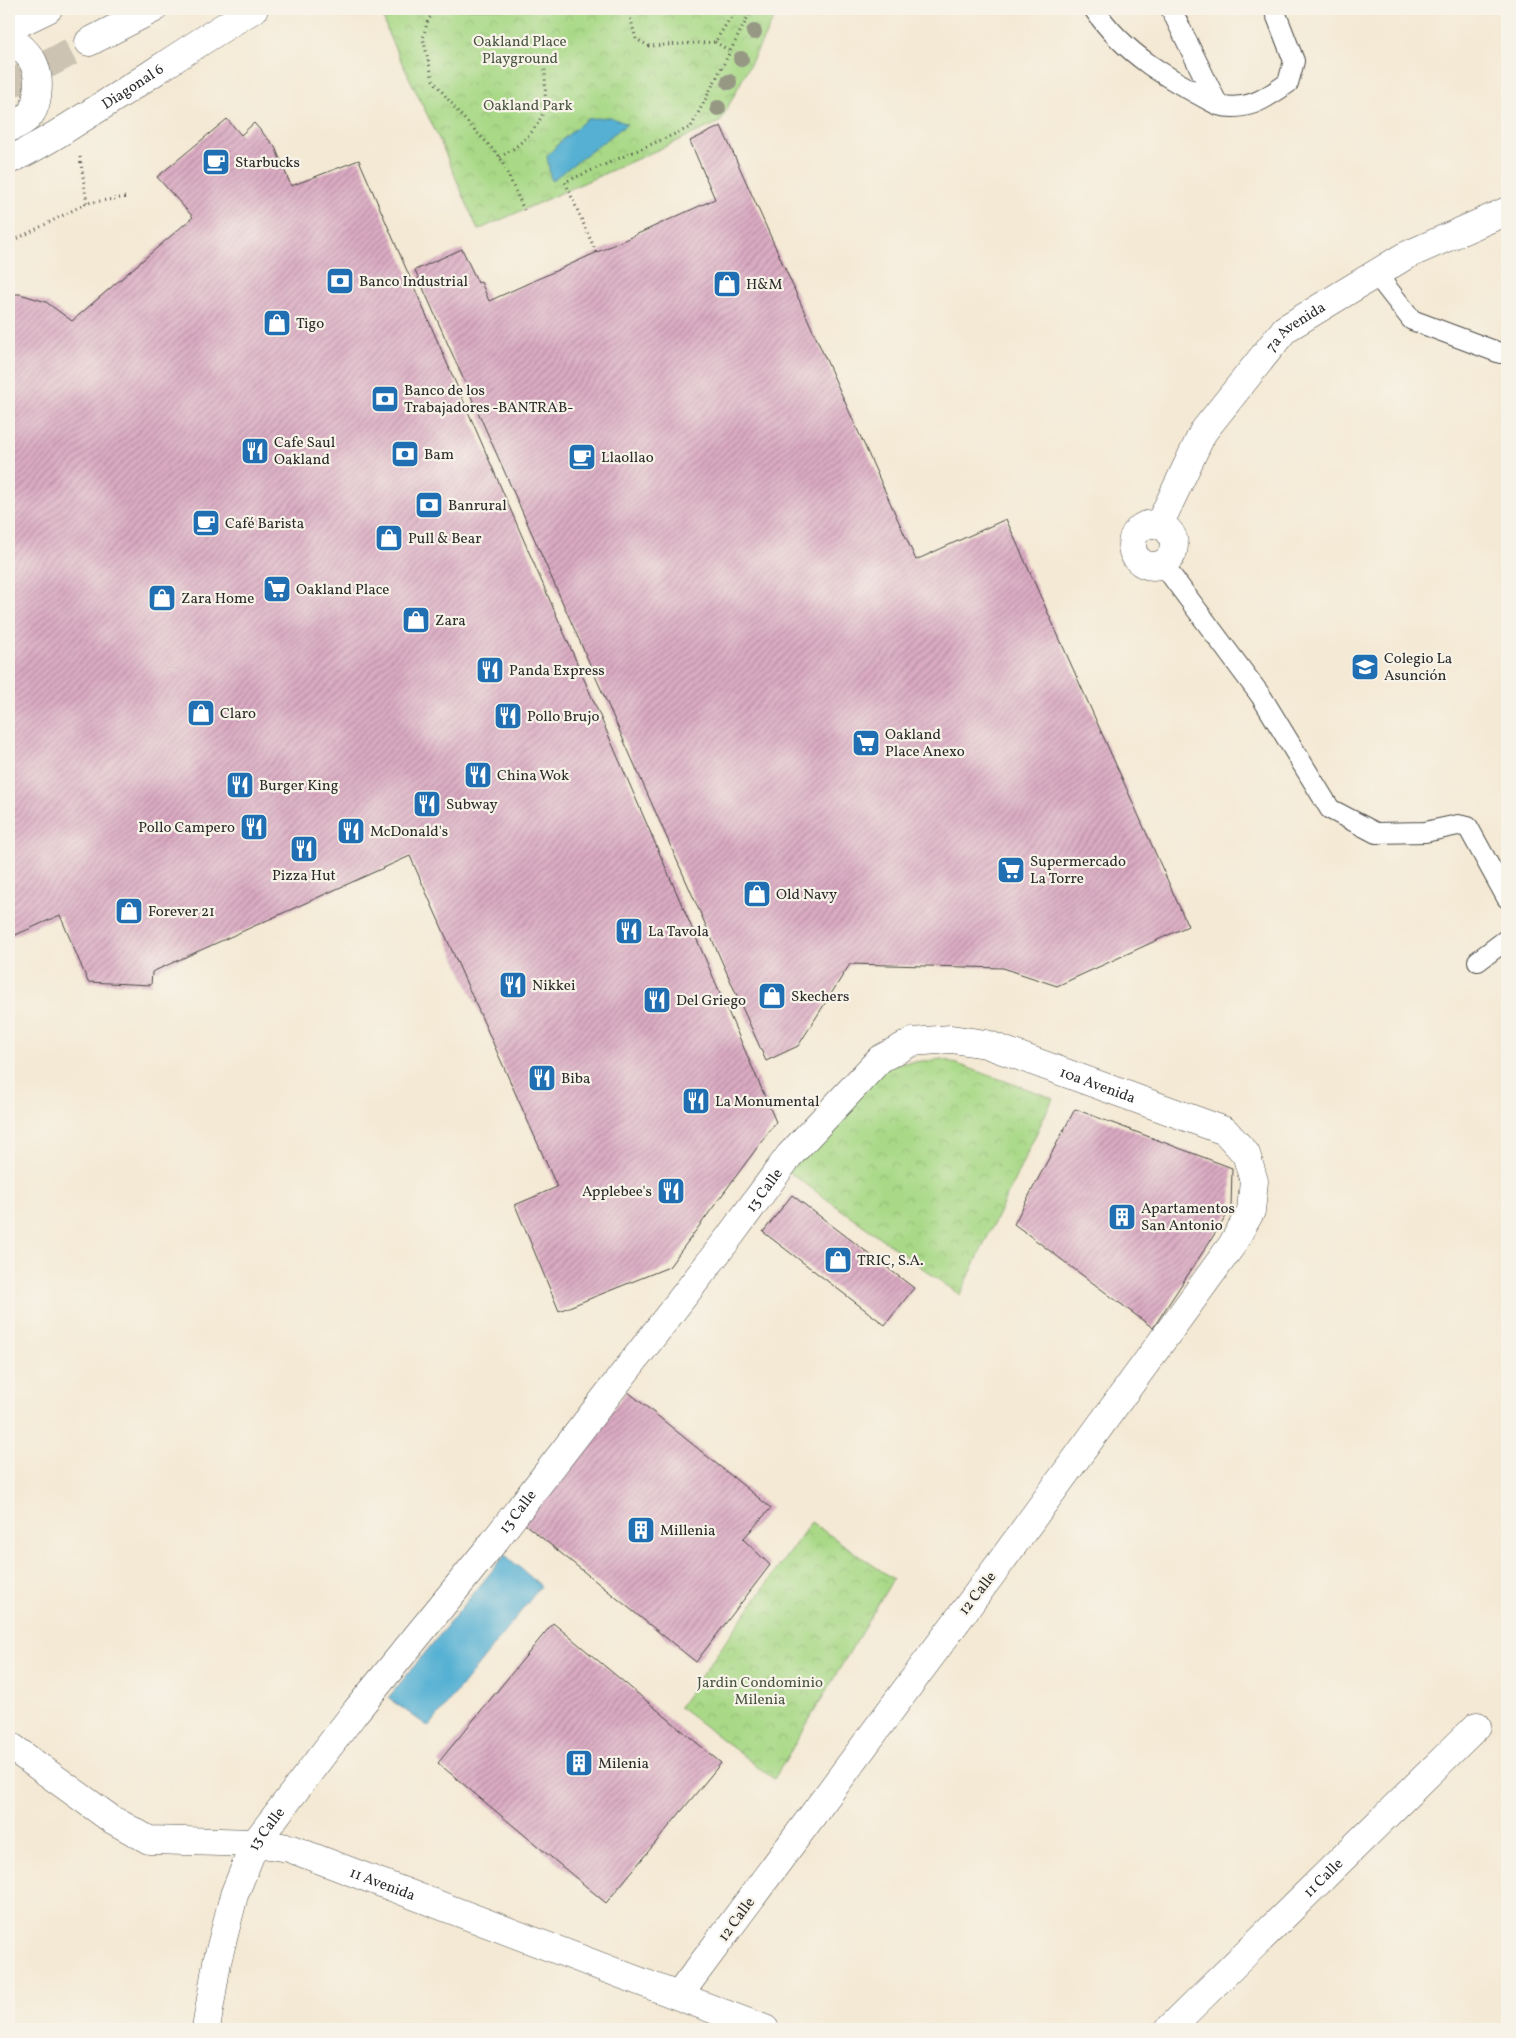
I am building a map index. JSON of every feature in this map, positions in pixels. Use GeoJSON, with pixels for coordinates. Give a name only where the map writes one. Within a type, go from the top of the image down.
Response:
{"type":"FeatureCollection","features":[{"type":"Feature","properties":{"kind":"street"},"geometry":{"type":"LineString","coordinates":[[9,28],[48,9]]}},
{"type":"Feature","properties":{"kind":"street"},"geometry":{"type":"LineString","coordinates":[[89,42],[153,9]]}},
{"type":"Feature","properties":{"kind":"street","name":"Diagonal 6"},"geometry":{"type":"LineString","coordinates":[[9,160],[25,154],[97,110],[254,9]]}},
{"type":"Feature","properties":{"kind":"street"},"geometry":{"type":"LineString","coordinates":[[9,36],[33,62],[37,74],[38,90],[30,114],[24,121],[9,128]]}},
{"type":"Feature","properties":{"kind":"street","name":"7a Avenida"},"geometry":{"type":"LineString","coordinates":[[1162,563],[1168,558],[1173,543],[1171,535],[1159,525],[1203,432],[1285,329],[1405,256],[1507,211]]}},
{"type":"Feature","properties":{"kind":"street","name":"10a Avenida"},"geometry":{"type":"LineString","coordinates":[[912,1042],[952,1039],[986,1044],[1225,1131],[1246,1154],[1254,1181]]}},
{"type":"Feature","properties":{"kind":"street","name":"13 Calle"},"geometry":{"type":"LineString","coordinates":[[206,2029],[217,1962],[234,1896],[255,1844],[356,1711],[493,1543],[727,1240],[789,1156],[880,1058],[912,1042]]}},
{"type":"Feature","properties":{"kind":"street","name":"12 Calle"},"geometry":{"type":"LineString","coordinates":[[679,1996],[1000,1563],[1232,1245],[1251,1210],[1254,1181]]}},
{"type":"Feature","properties":{"kind":"street","name":"11 Calle"},"geometry":{"type":"LineString","coordinates":[[1168,2029],[1477,1726]]}},
{"type":"Feature","properties":{"kind":"street","name":"11 Avenida"},"geometry":{"type":"LineString","coordinates":[[9,1745],[111,1819],[149,1840],[255,1844],[289,1848],[765,2029]]}},
{"type":"Feature","properties":{"kind":"lane"},"geometry":{"type":"LineString","coordinates":[[1094,9],[1104,25],[1128,50],[1173,81],[1218,105],[1230,108],[1260,102],[1288,83],[1294,61],[1274,9]]}},
{"type":"Feature","properties":{"kind":"lane"},"geometry":{"type":"LineString","coordinates":[[1171,9],[1218,105]]}},
{"type":"Feature","properties":{"kind":"lane"},"geometry":{"type":"LineString","coordinates":[[1376,274],[1412,320],[1500,353],[1507,352]]}},
{"type":"Feature","properties":{"kind":"lane"},"geometry":{"type":"LineString","coordinates":[[1162,563],[1261,696],[1330,809],[1376,833],[1425,832],[1458,825],[1468,827],[1507,898]]}},
{"type":"Feature","properties":{"kind":"lane"},"geometry":{"type":"LineString","coordinates":[[1478,961],[1507,939]]}},
{"type":"Feature","properties":{"kind":"path"},"geometry":{"type":"LineString","coordinates":[[436,9],[428,20],[423,38],[433,80],[458,112],[500,157],[524,210]]}},
{"type":"Feature","properties":{"kind":"path"},"geometry":{"type":"LineString","coordinates":[[628,9],[636,39],[648,46],[715,42],[730,51]]}},
{"type":"Feature","properties":{"kind":"path"},"geometry":{"type":"LineString","coordinates":[[715,42],[736,9]]}},
{"type":"Feature","properties":{"kind":"path"},"geometry":{"type":"LineString","coordinates":[[596,252],[565,182],[691,127],[752,9]]}},
{"type":"Feature","properties":{"kind":"path"},"geometry":{"type":"LineString","coordinates":[[500,157],[516,148],[532,131],[542,116],[545,98],[545,68]]}},
{"type":"Feature","properties":{"kind":"path"},"geometry":{"type":"LineString","coordinates":[[9,243],[87,203],[127,197]]}},
{"type":"Feature","properties":{"kind":"green space","name":"Oakland Park"},"geometry":{"type":"Polygon","coordinates":[[[381,9],[779,9],[720,122],[478,230],[440,141],[389,36],[381,9]]]}},
{"type":"Feature","properties":{"kind":"green space"},"geometry":{"type":"Polygon","coordinates":[[[943,1059],[1053,1098],[960,1295],[782,1167],[882,1065],[943,1059]]]}},
{"type":"Feature","properties":{"kind":"green space","name":"Jardin Condominio Milenia"},"geometry":{"type":"Polygon","coordinates":[[[811,1522],[893,1579],[774,1779],[679,1707],[811,1522]]]}},
{"type":"Feature","properties":{"kind":"water"},"geometry":{"type":"Polygon","coordinates":[[[610,117],[627,124],[551,181],[547,156],[563,139],[587,119],[610,117]]]}},
{"type":"Feature","properties":{"kind":"water"},"geometry":{"type":"Polygon","coordinates":[[[505,1555],[541,1586],[429,1727],[388,1698],[505,1555]]]}},
{"type":"Feature","properties":{"kind":"building","name":"Oakland Place"},"geometry":{"type":"Polygon","coordinates":[[[227,119],[241,135],[254,123],[275,147],[291,186],[359,160],[776,1122],[669,1267],[559,1311],[515,1205],[557,1187],[410,856],[152,972],[151,985],[88,982],[60,915],[9,938],[9,294],[20,294],[46,302],[72,321],[193,217],[157,177],[227,119]]]}},
{"type":"Feature","properties":{"kind":"building","name":"Oakland Place Anexo"},"geometry":{"type":"Polygon","coordinates":[[[721,126],[916,560],[1006,519],[1188,926],[1057,986],[1003,968],[850,964],[798,1046],[766,1061],[415,270],[462,249],[478,283],[481,282],[489,301],[715,199],[690,141],[721,126]]]}},
{"type":"Feature","properties":{"kind":"building","name":"Apartamentos San Antonio"},"geometry":{"type":"Polygon","coordinates":[[[1075,1109],[1232,1168],[1231,1209],[1153,1328],[1014,1224],[1075,1109]]]}},
{"type":"Feature","properties":{"kind":"building","name":"TRIC, S.A."},"geometry":{"type":"Polygon","coordinates":[[[792,1195],[914,1288],[885,1325],[763,1232],[792,1195]]]}},
{"type":"Feature","properties":{"kind":"building","name":"Millenia"},"geometry":{"type":"Polygon","coordinates":[[[627,1391],[771,1508],[743,1539],[770,1565],[696,1662],[521,1521],[627,1391]]]}},
{"type":"Feature","properties":{"kind":"building","name":"Milenia"},"geometry":{"type":"Polygon","coordinates":[[[553,1623],[721,1763],[606,1903],[438,1763],[553,1623]]]}},
{"type":"Feature","properties":{"kind":"tunnel"},"geometry":{"type":"LineString","coordinates":[[9,85],[89,42]]}},
{"type":"Feature","properties":{"kind":"place","name":"Starbucks"},"geometry":{"type":"Point","coordinates":[216,162]}},
{"type":"Feature","properties":{"kind":"place","name":"Banco Industrial"},"geometry":{"type":"Point","coordinates":[340,281]}},
{"type":"Feature","properties":{"kind":"place","name":"H&M"},"geometry":{"type":"Point","coordinates":[727,284]}},
{"type":"Feature","properties":{"kind":"place","name":"Tigo"},"geometry":{"type":"Point","coordinates":[277,323]}},
{"type":"Feature","properties":{"kind":"place","name":"Banco de los Trabajadores -BANTRAB-"},"geometry":{"type":"Point","coordinates":[385,399]}},
{"type":"Feature","properties":{"kind":"place","name":"Cafe Saul Oakland"},"geometry":{"type":"Point","coordinates":[255,451]}},
{"type":"Feature","properties":{"kind":"place","name":"Bam"},"geometry":{"type":"Point","coordinates":[405,454]}},
{"type":"Feature","properties":{"kind":"place","name":"Llaollao"},"geometry":{"type":"Point","coordinates":[582,457]}},
{"type":"Feature","properties":{"kind":"place","name":"Banrural"},"geometry":{"type":"Point","coordinates":[429,505]}},
{"type":"Feature","properties":{"kind":"place","name":"Café Barista"},"geometry":{"type":"Point","coordinates":[206,523]}},
{"type":"Feature","properties":{"kind":"place","name":"Pull & Bear"},"geometry":{"type":"Point","coordinates":[389,538]}},
{"type":"Feature","properties":{"kind":"place","name":"Oakland Place"},"geometry":{"type":"Point","coordinates":[277,589]}},
{"type":"Feature","properties":{"kind":"place","name":"Zara Home"},"geometry":{"type":"Point","coordinates":[162,598]}},
{"type":"Feature","properties":{"kind":"place","name":"Zara"},"geometry":{"type":"Point","coordinates":[416,620]}},
{"type":"Feature","properties":{"kind":"place","name":"Colegio La Asunción"},"geometry":{"type":"Point","coordinates":[1365,667]}},
{"type":"Feature","properties":{"kind":"place","name":"Panda Express"},"geometry":{"type":"Point","coordinates":[490,670]}},
{"type":"Feature","properties":{"kind":"place","name":"Claro"},"geometry":{"type":"Point","coordinates":[201,713]}},
{"type":"Feature","properties":{"kind":"place","name":"Pollo Brujo"},"geometry":{"type":"Point","coordinates":[508,716]}},
{"type":"Feature","properties":{"kind":"place","name":"Oakland Place Anexo"},"geometry":{"type":"Point","coordinates":[866,743]}},
{"type":"Feature","properties":{"kind":"place","name":"China Wok"},"geometry":{"type":"Point","coordinates":[478,775]}},
{"type":"Feature","properties":{"kind":"place","name":"Burger King"},"geometry":{"type":"Point","coordinates":[240,785]}},
{"type":"Feature","properties":{"kind":"place","name":"Subway"},"geometry":{"type":"Point","coordinates":[427,804]}},
{"type":"Feature","properties":{"kind":"place","name":"Pollo Campero"},"geometry":{"type":"Point","coordinates":[254,827]}},
{"type":"Feature","properties":{"kind":"place","name":"McDonald's"},"geometry":{"type":"Point","coordinates":[351,831]}},
{"type":"Feature","properties":{"kind":"place","name":"Pizza Hut"},"geometry":{"type":"Point","coordinates":[304,849]}},
{"type":"Feature","properties":{"kind":"place","name":"Supermercado La Torre"},"geometry":{"type":"Point","coordinates":[1011,870]}},
{"type":"Feature","properties":{"kind":"place","name":"Old Navy"},"geometry":{"type":"Point","coordinates":[757,894]}},
{"type":"Feature","properties":{"kind":"place","name":"Forever 21"},"geometry":{"type":"Point","coordinates":[129,911]}},
{"type":"Feature","properties":{"kind":"place","name":"La Tavola"},"geometry":{"type":"Point","coordinates":[629,931]}},
{"type":"Feature","properties":{"kind":"place","name":"Nikkei"},"geometry":{"type":"Point","coordinates":[513,985]}},
{"type":"Feature","properties":{"kind":"place","name":"Skechers"},"geometry":{"type":"Point","coordinates":[772,996]}},
{"type":"Feature","properties":{"kind":"place","name":"Del Griego"},"geometry":{"type":"Point","coordinates":[657,1000]}},
{"type":"Feature","properties":{"kind":"place","name":"Biba"},"geometry":{"type":"Point","coordinates":[542,1078]}},
{"type":"Feature","properties":{"kind":"place","name":"La Monumental"},"geometry":{"type":"Point","coordinates":[696,1101]}},
{"type":"Feature","properties":{"kind":"place","name":"Applebee's"},"geometry":{"type":"Point","coordinates":[671,1191]}},
{"type":"Feature","properties":{"kind":"place","name":"Apartamentos San Antonio"},"geometry":{"type":"Point","coordinates":[1122,1217]}},
{"type":"Feature","properties":{"kind":"place","name":"TRIC, S.A."},"geometry":{"type":"Point","coordinates":[838,1260]}},
{"type":"Feature","properties":{"kind":"place","name":"Millenia"},"geometry":{"type":"Point","coordinates":[641,1530]}},
{"type":"Feature","properties":{"kind":"place","name":"Milenia"},"geometry":{"type":"Point","coordinates":[579,1763]}},
{"type":"Feature","properties":{"kind":"park label","name":"Oakland Place Playground"},"geometry":{"type":"Point","coordinates":[520,50]}}]}
